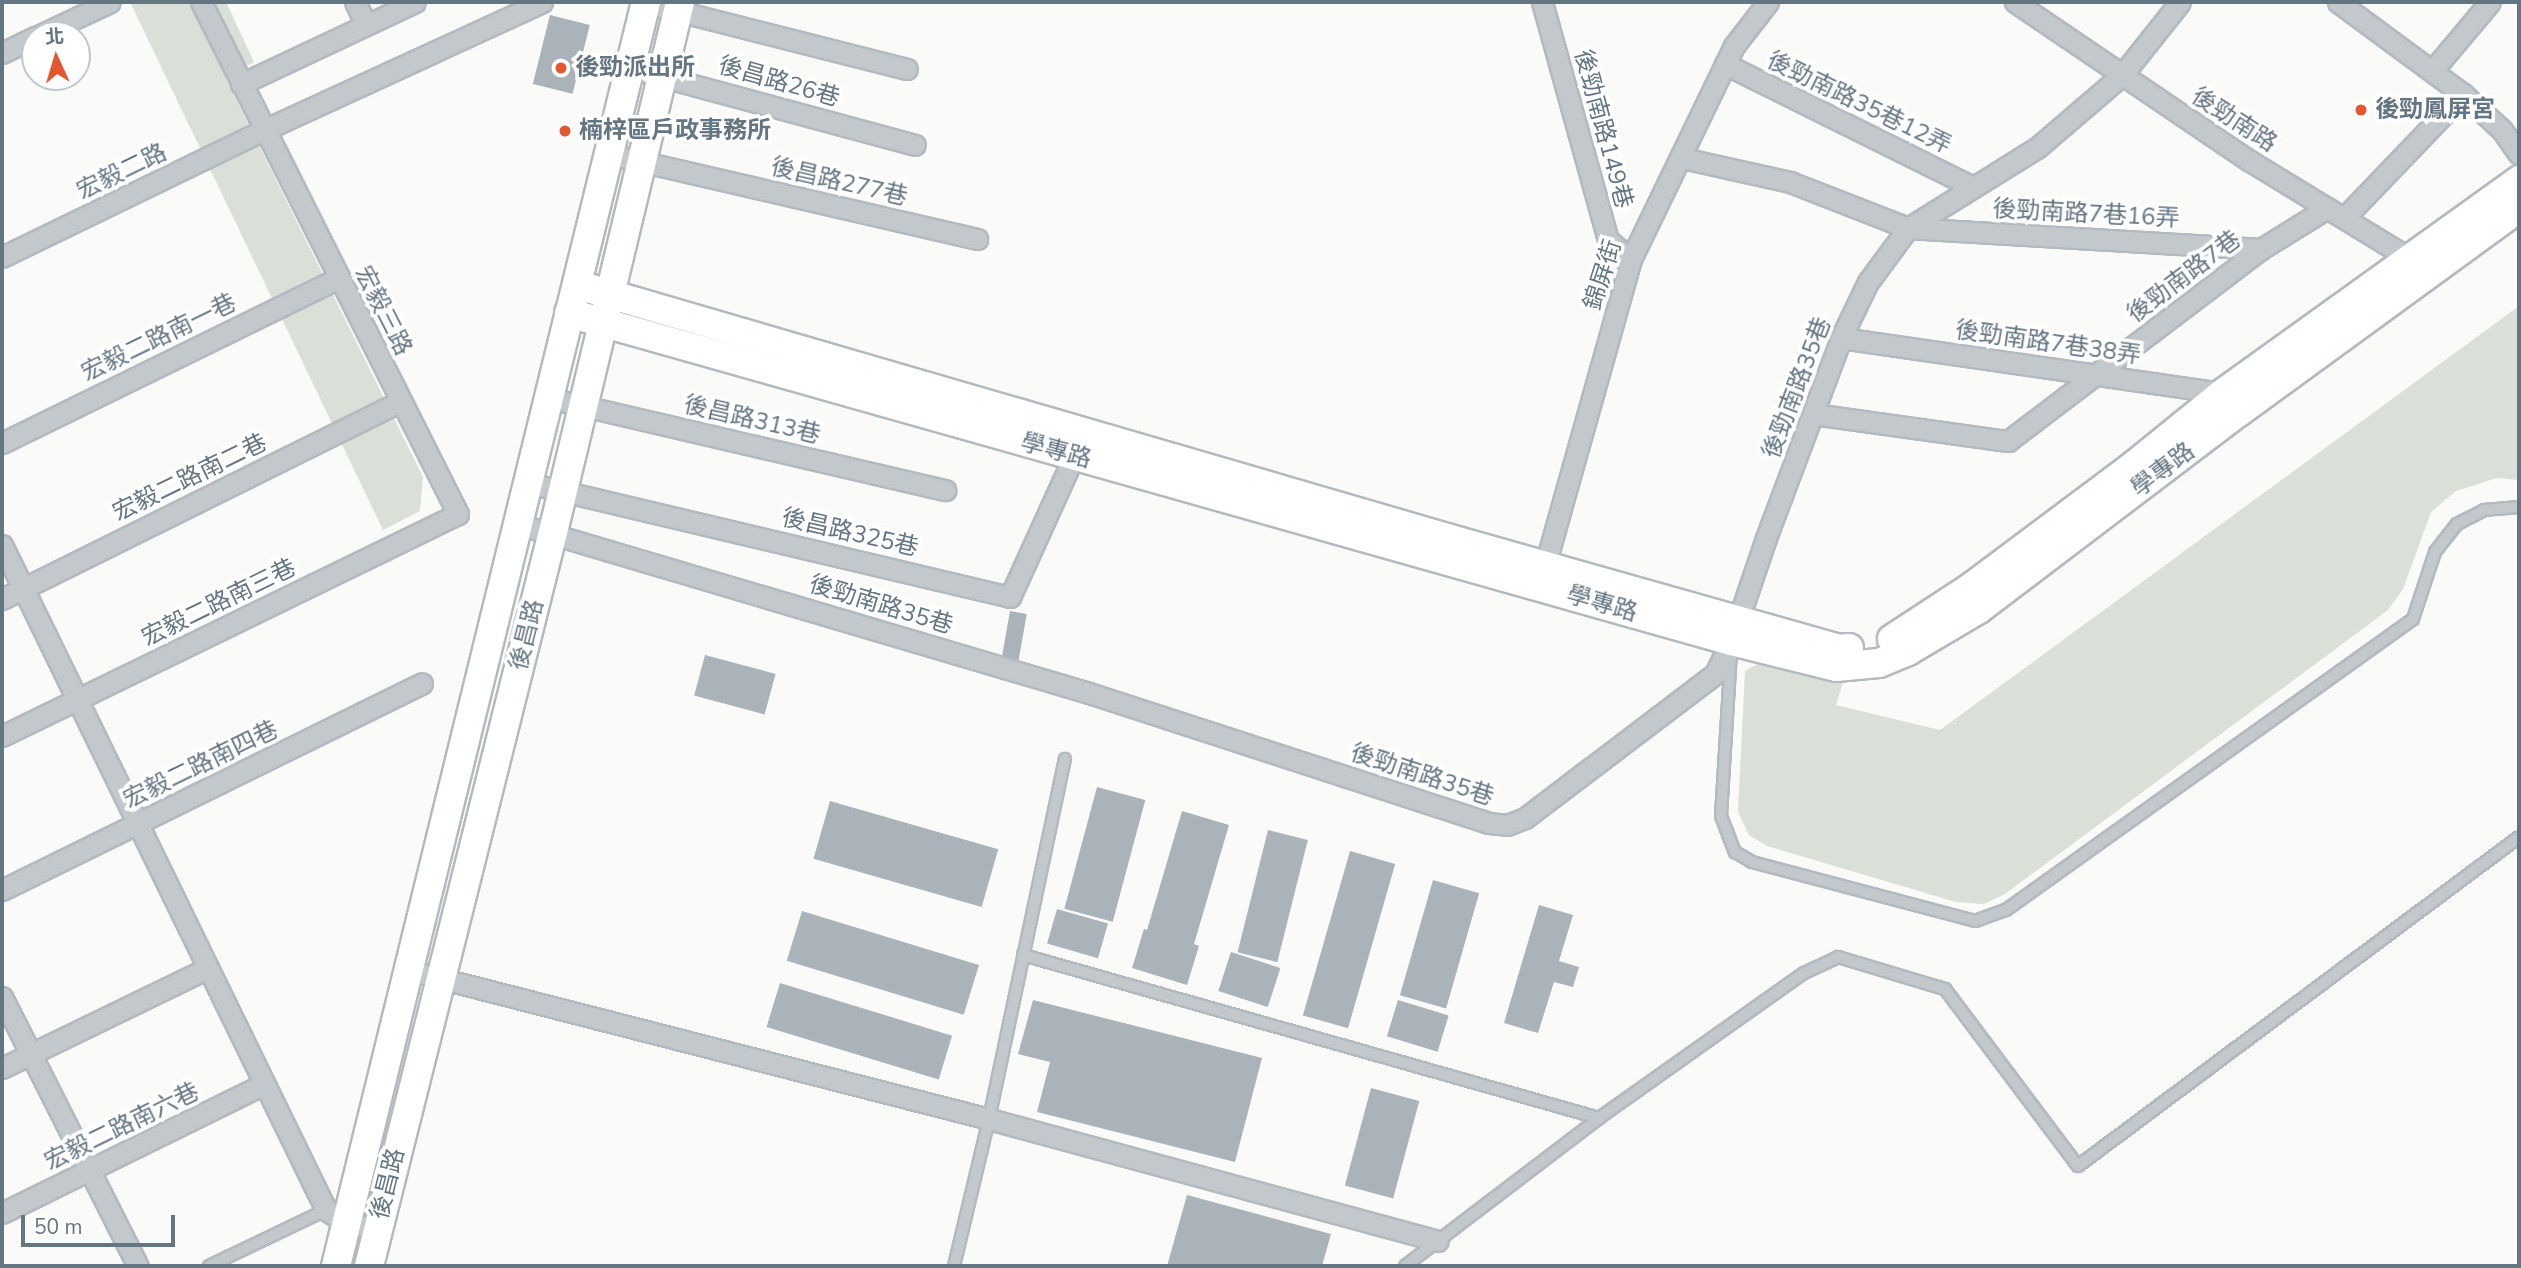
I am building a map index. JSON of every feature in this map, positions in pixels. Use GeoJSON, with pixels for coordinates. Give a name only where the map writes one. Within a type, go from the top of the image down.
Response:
{"type":"FeatureCollection","features":[{"type":"Feature","properties":{"kind":"street"},"geometry":{"type":"LineString","coordinates":[[70,21],[110,2]]}},
{"type":"Feature","properties":{"kind":"street","name":"宏毅三路"},"geometry":{"type":"LineString","coordinates":[[201,2],[458,514]]}},
{"type":"Feature","properties":{"kind":"street"},"geometry":{"type":"LineString","coordinates":[[355,2],[366,25]]}},
{"type":"Feature","properties":{"kind":"street"},"geometry":{"type":"LineString","coordinates":[[241,84],[415,2]]}},
{"type":"Feature","properties":{"kind":"street"},"geometry":{"type":"LineString","coordinates":[[264,130],[542,2]]}},
{"type":"Feature","properties":{"kind":"street"},"geometry":{"type":"LineString","coordinates":[[646,2],[679,5],[907,69]]}},
{"type":"Feature","properties":{"kind":"street","name":"後昌路"},"geometry":{"type":"LineString","coordinates":[[336,1266],[336,1217],[408,970],[646,2]]}},
{"type":"Feature","properties":{"kind":"street","name":"後勁南路149巷"},"geometry":{"type":"LineString","coordinates":[[1542,2],[1608,240],[1631,259]]}},
{"type":"Feature","properties":{"kind":"street","name":"錦屏街"},"geometry":{"type":"LineString","coordinates":[[1542,576],[1631,259],[1734,46],[1768,2]]}},
{"type":"Feature","properties":{"kind":"street","name":"後勁南路"},"geometry":{"type":"LineString","coordinates":[[2015,2],[2250,161],[2336,213],[2416,269]]}},
{"type":"Feature","properties":{"kind":"street","name":"後勁南路35巷"},"geometry":{"type":"LineString","coordinates":[[518,524],[553,532],[1089,693],[1489,823],[1507,825],[1525,818],[1716,674],[1735,631],[1841,338],[1868,282],[1908,228],[1971,186],[2038,147],[2122,75],[2180,2]]}},
{"type":"Feature","properties":{"kind":"street"},"geometry":{"type":"LineString","coordinates":[[2432,72],[2490,2]]}},
{"type":"Feature","properties":{"kind":"street"},"geometry":{"type":"LineString","coordinates":[[2345,4],[2463,94],[2502,130],[2519,154]]}},
{"type":"Feature","properties":{"kind":"street","name":"後昌路"},"geometry":{"type":"LineString","coordinates":[[369,1266],[553,532],[679,5]]}},
{"type":"Feature","properties":{"kind":"street"},"geometry":{"type":"LineString","coordinates":[[2,53],[21,44]]}},
{"type":"Feature","properties":{"kind":"street","name":"後勁南路35巷12弄"},"geometry":{"type":"LineString","coordinates":[[1725,64],[1971,186]]}},
{"type":"Feature","properties":{"kind":"street","name":"後昌路26巷"},"geometry":{"type":"LineString","coordinates":[[630,68],[915,145]]}},
{"type":"Feature","properties":{"kind":"street","name":"後勁南路7巷"},"geometry":{"type":"LineString","coordinates":[[1813,414],[2008,441],[2261,249],[2336,213],[2463,94]]}},
{"type":"Feature","properties":{"kind":"street","name":"宏毅二路"},"geometry":{"type":"LineString","coordinates":[[2,257],[264,130]]}},
{"type":"Feature","properties":{"kind":"street","name":"後昌路277巷"},"geometry":{"type":"LineString","coordinates":[[609,154],[976,239]]}},
{"type":"Feature","properties":{"kind":"street","name":"後勁南路7巷16弄"},"geometry":{"type":"LineString","coordinates":[[1682,158],[1790,182],[1908,228],[2261,249]]}},
{"type":"Feature","properties":{"kind":"street","name":"學專路"},"geometry":{"type":"LineString","coordinates":[[578,285],[1542,576],[1735,631],[1839,649],[1873,646],[1898,636],[1981,580],[2133,466],[2231,403],[2416,269],[2519,180]]}},
{"type":"Feature","properties":{"kind":"street","name":"學專路"},"geometry":{"type":"LineString","coordinates":[[2416,269],[2519,208]]}},
{"type":"Feature","properties":{"kind":"street","name":"宏毅二路南一巷"},"geometry":{"type":"LineString","coordinates":[[2,443],[339,278]]}},
{"type":"Feature","properties":{"kind":"street","name":"學專路"},"geometry":{"type":"LineString","coordinates":[[569,313],[1074,456],[1542,576]]}},
{"type":"Feature","properties":{"kind":"street","name":"後勁南路7巷38弄"},"geometry":{"type":"LineString","coordinates":[[1841,338],[2095,375],[2231,403]]}},
{"type":"Feature","properties":{"kind":"street","name":"後昌路313巷"},"geometry":{"type":"LineString","coordinates":[[549,398],[945,489]]}},
{"type":"Feature","properties":{"kind":"street","name":"宏毅二路南二巷"},"geometry":{"type":"LineString","coordinates":[[2,599],[400,401]]}},
{"type":"Feature","properties":{"kind":"street","name":"後昌路325巷"},"geometry":{"type":"LineString","coordinates":[[528,483],[1010,597],[1074,456]]}},
{"type":"Feature","properties":{"kind":"street","name":"宏毅二路南三巷"},"geometry":{"type":"LineString","coordinates":[[2,736],[458,514]]}},
{"type":"Feature","properties":{"kind":"street"},"geometry":{"type":"LineString","coordinates":[[2,545],[264,1084],[336,1217],[377,1229]]}},
{"type":"Feature","properties":{"kind":"street","name":"宏毅二路南四巷"},"geometry":{"type":"LineString","coordinates":[[2,890],[422,683]]}},
{"type":"Feature","properties":{"kind":"street"},"geometry":{"type":"LineString","coordinates":[[2,1068],[208,968]]}},
{"type":"Feature","properties":{"kind":"street"},"geometry":{"type":"LineString","coordinates":[[408,970],[989,1119],[1438,1241]]}},
{"type":"Feature","properties":{"kind":"street"},"geometry":{"type":"LineString","coordinates":[[2,997],[138,1266]]}},
{"type":"Feature","properties":{"kind":"street","name":"宏毅二路南六巷"},"geometry":{"type":"LineString","coordinates":[[2,1213],[264,1084]]}},
{"type":"Feature","properties":{"kind":"lane"},"geometry":{"type":"LineString","coordinates":[[1735,631],[1721,816],[1735,852],[1752,862],[1975,921],[2006,910],[2413,619],[2435,552],[2457,524],[2484,510],[2519,507]]}},
{"type":"Feature","properties":{"kind":"lane"},"geometry":{"type":"LineString","coordinates":[[954,1266],[989,1119],[1065,759]]}},
{"type":"Feature","properties":{"kind":"lane"},"geometry":{"type":"LineString","coordinates":[[1405,1266],[1599,1118],[1804,973],[1838,957],[1945,989],[2078,1166],[2519,837]]}},
{"type":"Feature","properties":{"kind":"lane"},"geometry":{"type":"LineString","coordinates":[[1023,954],[1599,1118]]}},
{"type":"Feature","properties":{"kind":"lane"},"geometry":{"type":"LineString","coordinates":[[209,1266],[336,1217]]}},
{"type":"Feature","properties":{"kind":"shaded area"},"geometry":{"type":"Polygon","coordinates":[[[130,2],[226,2],[254,62],[225,77],[423,477],[420,511],[383,530],[130,2]]]}},
{"type":"Feature","properties":{"kind":"shaded area"},"geometry":{"type":"Polygon","coordinates":[[[2519,306],[2519,480],[2497,478],[2456,491],[2431,512],[2403,589],[2388,610],[2005,894],[1984,904],[1956,902],[1767,846],[1749,835],[1738,812],[1745,671],[1761,662],[1844,679],[1836,705],[1940,730],[2519,306]]]}},
{"type":"Feature","properties":{"kind":"building"},"geometry":{"type":"Polygon","coordinates":[[[550,15],[590,25],[573,94],[533,84],[550,15]]]}},
{"type":"Feature","properties":{"kind":"building"},"geometry":{"type":"Polygon","coordinates":[[[1010,611],[1027,614],[1018,666],[1001,663],[1010,611]]]}},
{"type":"Feature","properties":{"kind":"building"},"geometry":{"type":"Polygon","coordinates":[[[705,655],[776,674],[765,714],[694,696],[705,655]]]}},
{"type":"Feature","properties":{"kind":"building"},"geometry":{"type":"Polygon","coordinates":[[[1097,787],[1145,800],[1113,922],[1064,909],[1097,787]]]}},
{"type":"Feature","properties":{"kind":"building"},"geometry":{"type":"Polygon","coordinates":[[[830,801],[998,849],[982,907],[813,859],[830,801]]]}},
{"type":"Feature","properties":{"kind":"building"},"geometry":{"type":"Polygon","coordinates":[[[1182,811],[1229,825],[1194,944],[1199,946],[1187,985],[1132,968],[1144,929],[1147,930],[1182,811]]]}},
{"type":"Feature","properties":{"kind":"building"},"geometry":{"type":"Polygon","coordinates":[[[1268,830],[1308,840],[1277,962],[1238,952],[1268,830]]]}},
{"type":"Feature","properties":{"kind":"building"},"geometry":{"type":"Polygon","coordinates":[[[1350,851],[1395,864],[1348,1028],[1303,1015],[1350,851]]]}},
{"type":"Feature","properties":{"kind":"building"},"geometry":{"type":"Polygon","coordinates":[[[1433,880],[1479,893],[1446,1009],[1400,995],[1433,880]]]}},
{"type":"Feature","properties":{"kind":"building"},"geometry":{"type":"Polygon","coordinates":[[[1539,905],[1573,915],[1559,961],[1579,967],[1573,987],[1554,982],[1538,1033],[1504,1023],[1539,905]]]}},
{"type":"Feature","properties":{"kind":"building"},"geometry":{"type":"Polygon","coordinates":[[[1057,909],[1108,924],[1098,958],[1047,944],[1057,909]]]}},
{"type":"Feature","properties":{"kind":"building"},"geometry":{"type":"Polygon","coordinates":[[[802,911],[979,965],[964,1015],[787,961],[802,911]]]}},
{"type":"Feature","properties":{"kind":"building"},"geometry":{"type":"Polygon","coordinates":[[[1231,952],[1280,968],[1268,1007],[1218,991],[1231,952]]]}},
{"type":"Feature","properties":{"kind":"building"},"geometry":{"type":"Polygon","coordinates":[[[780,983],[952,1036],[939,1080],[767,1027],[780,983]]]}},
{"type":"Feature","properties":{"kind":"building"},"geometry":{"type":"Polygon","coordinates":[[[1033,1000],[1262,1058],[1235,1162],[1037,1112],[1050,1062],[1018,1054],[1033,1000]]]}},
{"type":"Feature","properties":{"kind":"building"},"geometry":{"type":"Polygon","coordinates":[[[1398,1000],[1449,1015],[1438,1052],[1387,1036],[1398,1000]]]}},
{"type":"Feature","properties":{"kind":"building"},"geometry":{"type":"Polygon","coordinates":[[[1371,1088],[1419,1101],[1393,1198],[1345,1186],[1371,1088]]]}},
{"type":"Feature","properties":{"kind":"building"},"geometry":{"type":"Polygon","coordinates":[[[1187,1195],[1331,1234],[1322,1266],[1167,1266],[1187,1195]]]}},
{"type":"Feature","properties":{"kind":"place","name":"後勁派出所"},"geometry":{"type":"Point","coordinates":[561,68]}},
{"type":"Feature","properties":{"kind":"place","name":"後勁鳳屏宮"},"geometry":{"type":"Point","coordinates":[2361,110]}},
{"type":"Feature","properties":{"kind":"place","name":"楠梓區戶政事務所"},"geometry":{"type":"Point","coordinates":[565,131]}}]}
